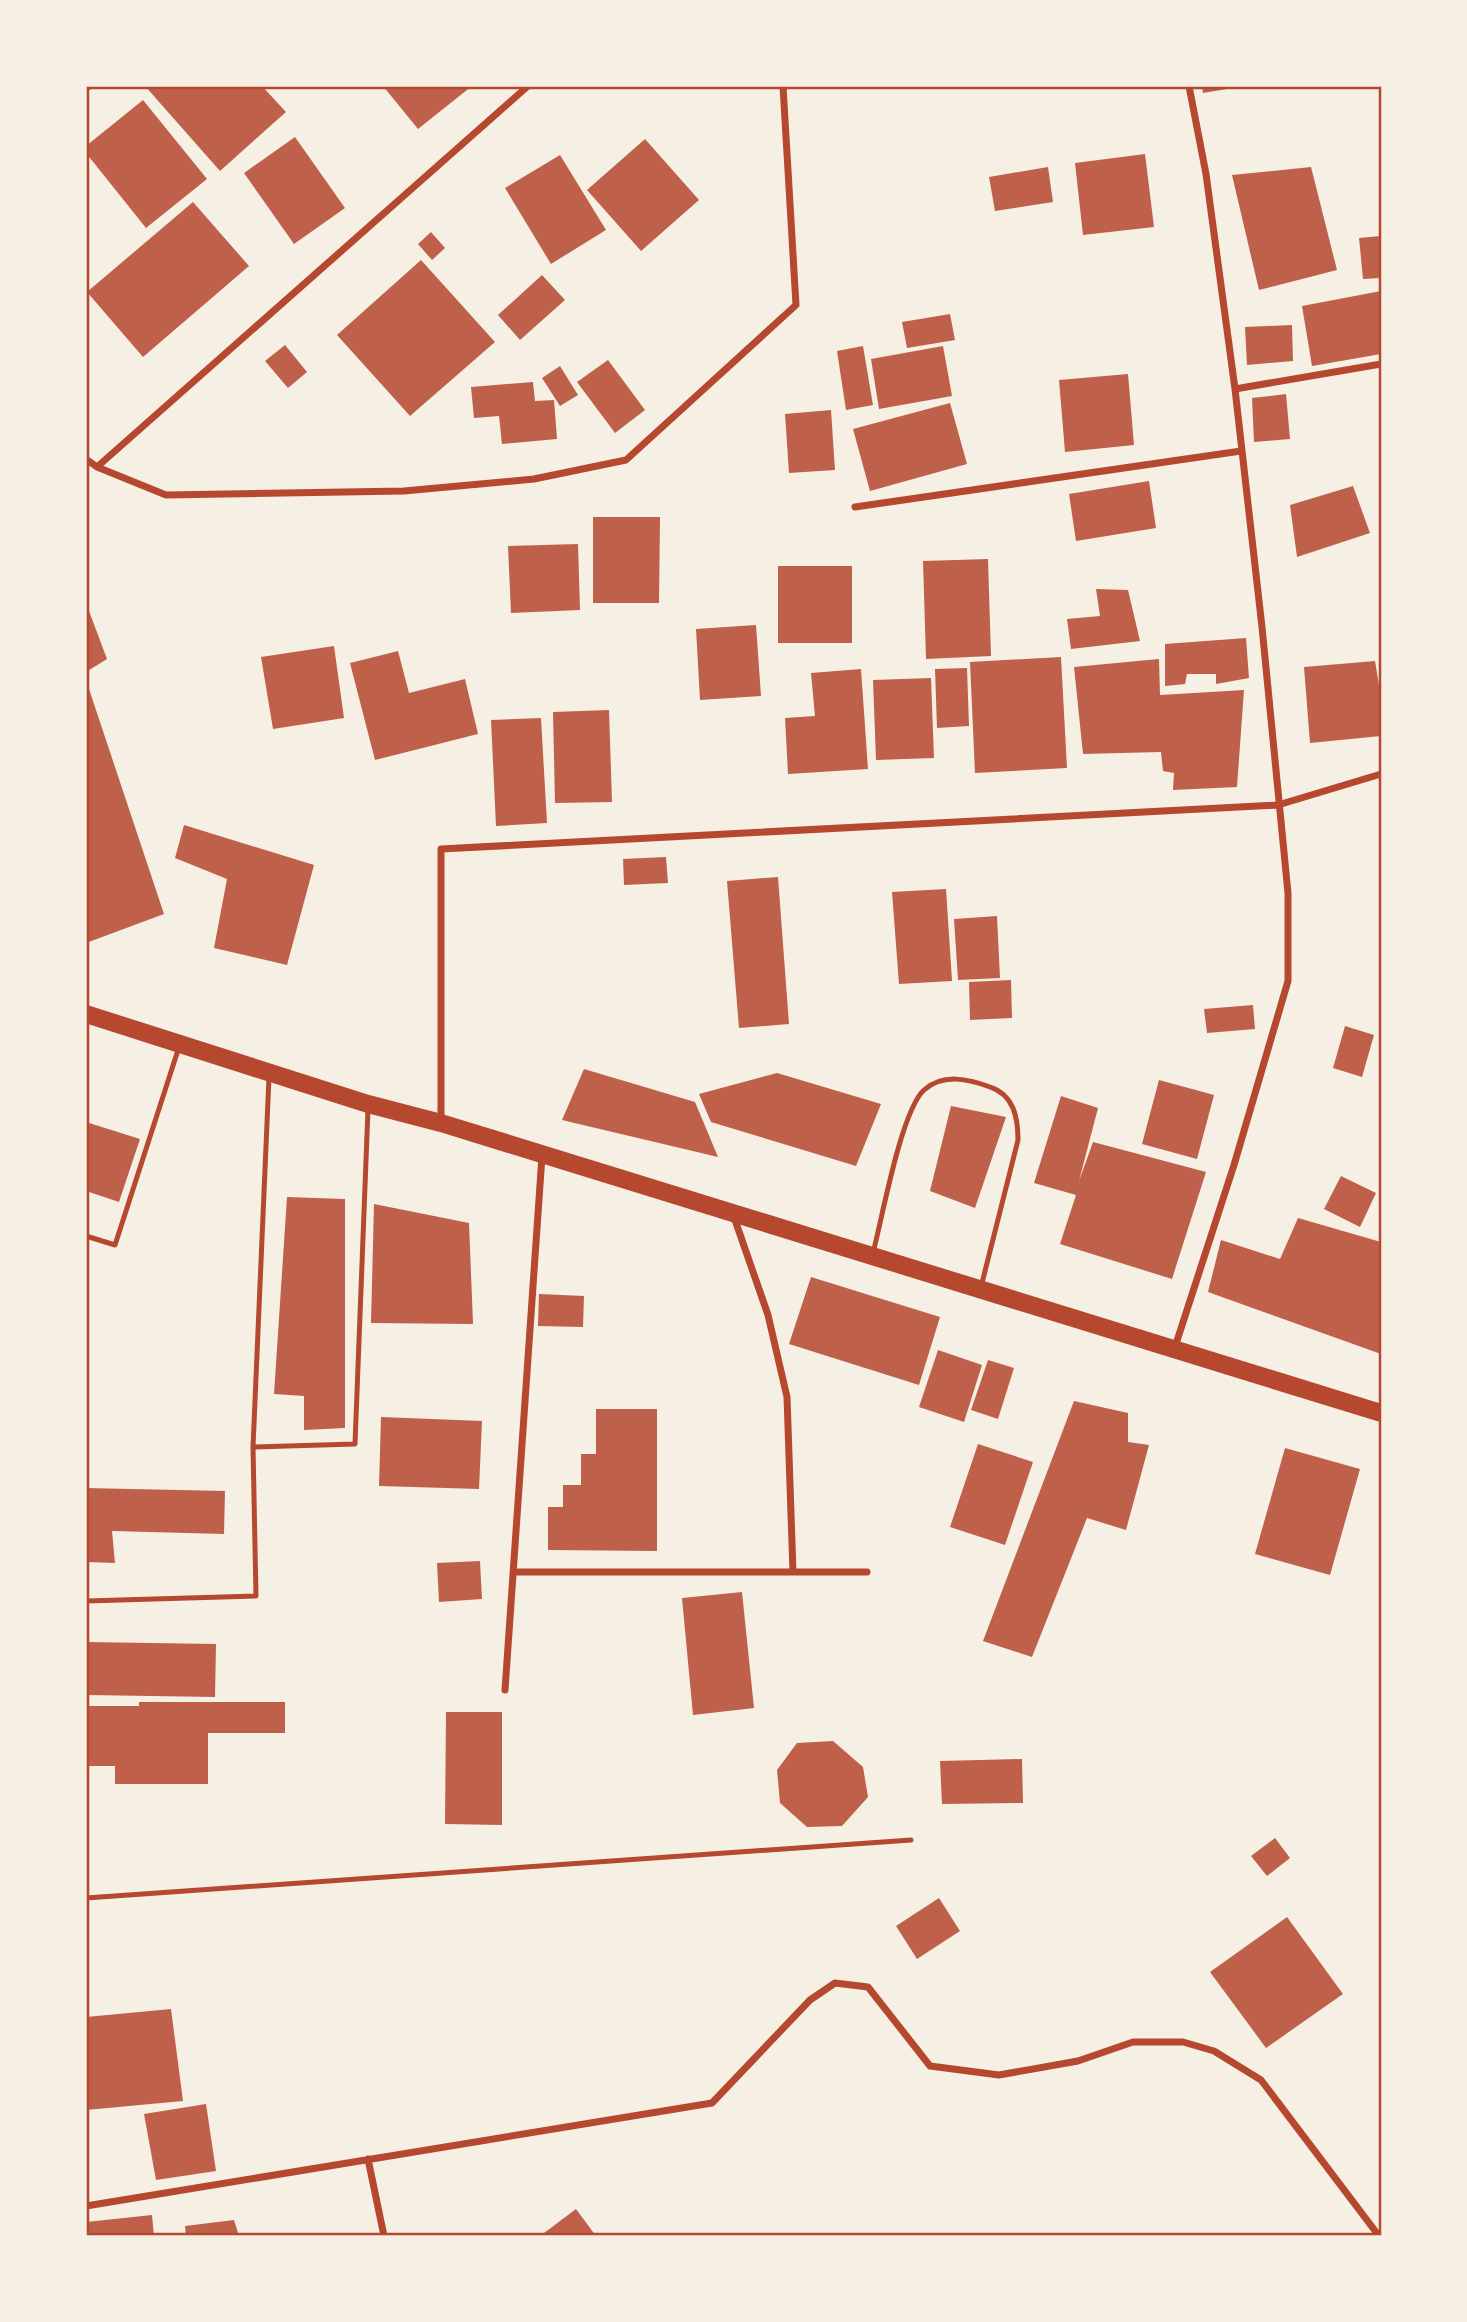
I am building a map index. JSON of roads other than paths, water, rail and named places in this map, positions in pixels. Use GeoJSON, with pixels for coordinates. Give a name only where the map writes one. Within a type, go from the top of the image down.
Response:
{"type":"FeatureCollection","features":[{"type":"Feature","properties":{"kind":"main road"},"geometry":{"type":"LineString","coordinates":[[89,1016],[368,1104],[441,1123],[1381,1413]]}},
{"type":"Feature","properties":{"kind":"street"},"geometry":{"type":"LineString","coordinates":[[97,467],[528,86]]}},
{"type":"Feature","properties":{"kind":"street"},"geometry":{"type":"LineString","coordinates":[[86,459],[97,467],[166,495],[404,491],[534,480],[626,460],[796,305],[783,86]]}},
{"type":"Feature","properties":{"kind":"street"},"geometry":{"type":"LineString","coordinates":[[1174,1350],[1234,1165],[1288,981],[1288,893],[1262,627],[1235,389],[1206,174],[1189,86]]}},
{"type":"Feature","properties":{"kind":"street"},"geometry":{"type":"LineString","coordinates":[[1235,389],[1381,364]]}},
{"type":"Feature","properties":{"kind":"street"},"geometry":{"type":"LineString","coordinates":[[855,507],[1241,451]]}},
{"type":"Feature","properties":{"kind":"street"},"geometry":{"type":"LineString","coordinates":[[441,1123],[441,849],[1279,805],[1381,774]]}},
{"type":"Feature","properties":{"kind":"street"},"geometry":{"type":"LineString","coordinates":[[505,1690],[542,1155]]}},
{"type":"Feature","properties":{"kind":"street"},"geometry":{"type":"LineString","coordinates":[[733,1213],[768,1315],[787,1397],[793,1572]]}},
{"type":"Feature","properties":{"kind":"street"},"geometry":{"type":"LineString","coordinates":[[514,1572],[867,1572]]}},
{"type":"Feature","properties":{"kind":"street"},"geometry":{"type":"LineString","coordinates":[[86,2206],[712,2103],[810,2000],[835,1983],[867,1987],[930,2066],[999,2075],[1078,2061],[1133,2042],[1182,2042],[1214,2051],[1261,2080],[1379,2236]]}},
{"type":"Feature","properties":{"kind":"street"},"geometry":{"type":"LineString","coordinates":[[368,2159],[384,2236]]}},
{"type":"Feature","properties":{"kind":"lane"},"geometry":{"type":"LineString","coordinates":[[86,1236],[115,1245],[180,1043]]}},
{"type":"Feature","properties":{"kind":"lane"},"geometry":{"type":"LineString","coordinates":[[86,1601],[256,1596],[253,1447],[269,1072]]}},
{"type":"Feature","properties":{"kind":"lane"},"geometry":{"type":"LineString","coordinates":[[872,1256],[909,1113],[925,1090],[947,1078],[995,1088],[1011,1103],[1018,1119],[1018,1140],[980,1290]]}},
{"type":"Feature","properties":{"kind":"lane"},"geometry":{"type":"LineString","coordinates":[[253,1447],[355,1444],[368,1104]]}},
{"type":"Feature","properties":{"kind":"lane"},"geometry":{"type":"LineString","coordinates":[[86,1898],[911,1840]]}}]}
